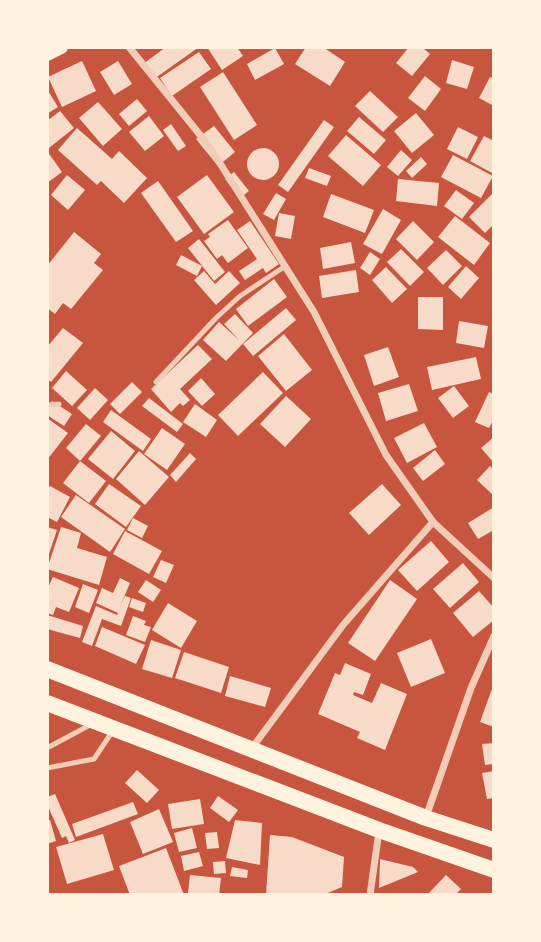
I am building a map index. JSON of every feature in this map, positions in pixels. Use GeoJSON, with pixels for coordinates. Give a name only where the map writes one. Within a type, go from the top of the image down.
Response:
{"type":"FeatureCollection","features":[{"type":"Feature","properties":{"kind":"main road"},"geometry":{"type":"LineString","coordinates":[[47,54],[61,47]]}},
{"type":"Feature","properties":{"kind":"main road"},"geometry":{"type":"LineString","coordinates":[[47,669],[426,818],[494,840]]}},
{"type":"Feature","properties":{"kind":"main road"},"geometry":{"type":"LineString","coordinates":[[47,703],[379,830],[494,870]]}},
{"type":"Feature","properties":{"kind":"street"},"geometry":{"type":"LineString","coordinates":[[129,47],[209,145],[314,312],[386,456],[433,522],[494,578]]}},
{"type":"Feature","properties":{"kind":"street"},"geometry":{"type":"LineString","coordinates":[[251,749],[343,625],[433,522]]}},
{"type":"Feature","properties":{"kind":"street"},"geometry":{"type":"LineString","coordinates":[[426,818],[471,688],[494,636]]}},
{"type":"Feature","properties":{"kind":"street"},"geometry":{"type":"LineString","coordinates":[[370,895],[379,830]]}},
{"type":"Feature","properties":{"kind":"lane"},"geometry":{"type":"LineString","coordinates":[[156,382],[240,296],[284,267]]}},
{"type":"Feature","properties":{"kind":"lane"},"geometry":{"type":"LineString","coordinates":[[47,405],[59,404]]}},
{"type":"Feature","properties":{"kind":"lane"},"geometry":{"type":"LineString","coordinates":[[47,748],[96,722]]}},
{"type":"Feature","properties":{"kind":"lane"},"geometry":{"type":"LineString","coordinates":[[47,768],[94,759],[114,729]]}},
{"type":"Feature","properties":{"kind":"building"},"geometry":{"type":"Polygon","coordinates":[[[166,47],[199,47],[154,79],[143,64],[166,47]]]}},
{"type":"Feature","properties":{"kind":"building"},"geometry":{"type":"Polygon","coordinates":[[[207,47],[237,47],[243,56],[222,70],[207,47]]]}},
{"type":"Feature","properties":{"kind":"building"},"geometry":{"type":"Polygon","coordinates":[[[306,47],[323,47],[345,62],[330,86],[295,64],[306,47]]]}},
{"type":"Feature","properties":{"kind":"building"},"geometry":{"type":"Polygon","coordinates":[[[409,47],[422,47],[430,54],[412,76],[396,63],[409,47]]]}},
{"type":"Feature","properties":{"kind":"building"},"geometry":{"type":"Polygon","coordinates":[[[275,48],[284,64],[255,80],[247,64],[275,48]]]}},
{"type":"Feature","properties":{"kind":"building"},"geometry":{"type":"Polygon","coordinates":[[[199,52],[211,69],[172,96],[160,78],[199,52]]]}},
{"type":"Feature","properties":{"kind":"building"},"geometry":{"type":"Polygon","coordinates":[[[452,60],[474,67],[467,89],[446,83],[452,60]]]}},
{"type":"Feature","properties":{"kind":"building"},"geometry":{"type":"Polygon","coordinates":[[[82,61],[96,91],[62,107],[48,77],[82,61]]]}},
{"type":"Feature","properties":{"kind":"building"},"geometry":{"type":"Polygon","coordinates":[[[118,61],[132,84],[114,95],[100,72],[118,61]]]}},
{"type":"Feature","properties":{"kind":"building"},"geometry":{"type":"Polygon","coordinates":[[[223,72],[257,125],[234,140],[200,87],[223,72]]]}},
{"type":"Feature","properties":{"kind":"building"},"geometry":{"type":"Polygon","coordinates":[[[425,76],[441,89],[425,111],[408,98],[425,76]]]}},
{"type":"Feature","properties":{"kind":"building"},"geometry":{"type":"Polygon","coordinates":[[[490,77],[494,79],[494,106],[479,98],[490,77]]]}},
{"type":"Feature","properties":{"kind":"building"},"geometry":{"type":"Polygon","coordinates":[[[47,89],[58,107],[47,114],[47,89]]]}},
{"type":"Feature","properties":{"kind":"building"},"geometry":{"type":"Polygon","coordinates":[[[370,91],[398,117],[383,132],[355,106],[370,91]]]}},
{"type":"Feature","properties":{"kind":"building"},"geometry":{"type":"Polygon","coordinates":[[[137,99],[147,111],[129,126],[119,114],[137,99]]]}},
{"type":"Feature","properties":{"kind":"building"},"geometry":{"type":"Polygon","coordinates":[[[98,102],[122,129],[103,146],[79,118],[98,102]]]}},
{"type":"Feature","properties":{"kind":"building"},"geometry":{"type":"Polygon","coordinates":[[[60,111],[74,128],[49,148],[47,121],[60,111]]]}},
{"type":"Feature","properties":{"kind":"building"},"geometry":{"type":"Polygon","coordinates":[[[416,113],[434,135],[412,153],[394,131],[416,113]]]}},
{"type":"Feature","properties":{"kind":"building"},"geometry":{"type":"Polygon","coordinates":[[[149,116],[164,136],[145,151],[129,132],[149,116]]]}},
{"type":"Feature","properties":{"kind":"building"},"geometry":{"type":"Polygon","coordinates":[[[359,117],[386,140],[374,154],[347,131],[359,117]]]}},
{"type":"Feature","properties":{"kind":"building"},"geometry":{"type":"Polygon","coordinates":[[[324,120],[334,127],[288,192],[278,185],[324,120]]]}},
{"type":"Feature","properties":{"kind":"building"},"geometry":{"type":"Polygon","coordinates":[[[171,124],[186,146],[178,151],[163,130],[171,124]]]}},
{"type":"Feature","properties":{"kind":"building"},"geometry":{"type":"Polygon","coordinates":[[[214,126],[235,152],[218,166],[196,139],[214,126]]]}},
{"type":"Feature","properties":{"kind":"building"},"geometry":{"type":"Polygon","coordinates":[[[458,127],[478,137],[467,159],[447,149],[458,127]]]}},
{"type":"Feature","properties":{"kind":"building"},"geometry":{"type":"Polygon","coordinates":[[[77,128],[112,159],[119,151],[147,178],[124,203],[101,181],[97,185],[58,150],[77,128]]]}},
{"type":"Feature","properties":{"kind":"building"},"geometry":{"type":"Polygon","coordinates":[[[346,135],[381,165],[363,186],[328,156],[346,135]]]}},
{"type":"Feature","properties":{"kind":"building"},"geometry":{"type":"Polygon","coordinates":[[[484,136],[494,141],[494,174],[470,161],[484,136]]]}},
{"type":"Feature","properties":{"kind":"building"},"geometry":{"type":"Polygon","coordinates":[[[263,148],[274,153],[279,164],[274,175],[263,180],[252,175],[247,164],[252,153],[263,148]]]}},
{"type":"Feature","properties":{"kind":"building"},"geometry":{"type":"Polygon","coordinates":[[[401,150],[412,160],[398,176],[387,167],[401,150]]]}},
{"type":"Feature","properties":{"kind":"building"},"geometry":{"type":"Polygon","coordinates":[[[47,151],[62,172],[47,183],[47,151]]]}},
{"type":"Feature","properties":{"kind":"building"},"geometry":{"type":"Polygon","coordinates":[[[453,155],[493,176],[481,198],[441,177],[453,155]]]}},
{"type":"Feature","properties":{"kind":"building"},"geometry":{"type":"Polygon","coordinates":[[[421,157],[427,164],[412,178],[406,171],[421,157]]]}},
{"type":"Feature","properties":{"kind":"building"},"geometry":{"type":"Polygon","coordinates":[[[309,168],[331,176],[327,186],[305,178],[309,168]]]}},
{"type":"Feature","properties":{"kind":"building"},"geometry":{"type":"Polygon","coordinates":[[[234,172],[249,191],[240,198],[225,179],[234,172]]]}},
{"type":"Feature","properties":{"kind":"building"},"geometry":{"type":"Polygon","coordinates":[[[67,175],[85,190],[68,210],[51,195],[67,175]]]}},
{"type":"Feature","properties":{"kind":"building"},"geometry":{"type":"Polygon","coordinates":[[[207,175],[234,212],[204,234],[177,197],[207,175]]]}},
{"type":"Feature","properties":{"kind":"building"},"geometry":{"type":"Polygon","coordinates":[[[398,179],[439,183],[437,206],[396,201],[398,179]]]}},
{"type":"Feature","properties":{"kind":"building"},"geometry":{"type":"Polygon","coordinates":[[[158,181],[193,231],[176,242],[141,193],[158,181]]]}},
{"type":"Feature","properties":{"kind":"building"},"geometry":{"type":"Polygon","coordinates":[[[456,190],[474,203],[462,219],[444,206],[456,190]]]}},
{"type":"Feature","properties":{"kind":"building"},"geometry":{"type":"Polygon","coordinates":[[[494,192],[494,224],[485,233],[469,217],[494,192]]]}},
{"type":"Feature","properties":{"kind":"building"},"geometry":{"type":"Polygon","coordinates":[[[276,193],[286,199],[274,220],[263,214],[276,193]]]}},
{"type":"Feature","properties":{"kind":"building"},"geometry":{"type":"Polygon","coordinates":[[[331,194],[374,210],[365,233],[323,217],[331,194]]]}},
{"type":"Feature","properties":{"kind":"building"},"geometry":{"type":"Polygon","coordinates":[[[383,209],[401,220],[382,254],[363,244],[383,209]]]}},
{"type":"Feature","properties":{"kind":"building"},"geometry":{"type":"Polygon","coordinates":[[[279,213],[295,216],[291,239],[275,236],[279,213]]]}},
{"type":"Feature","properties":{"kind":"building"},"geometry":{"type":"Polygon","coordinates":[[[455,216],[490,243],[474,265],[438,237],[455,216]]]}},
{"type":"Feature","properties":{"kind":"building"},"geometry":{"type":"Polygon","coordinates":[[[228,220],[248,248],[228,263],[222,255],[217,259],[204,241],[210,237],[208,234],[228,220]]]}},
{"type":"Feature","properties":{"kind":"building"},"geometry":{"type":"Polygon","coordinates":[[[250,221],[279,264],[266,273],[263,268],[245,280],[239,271],[257,259],[237,230],[250,221]]]}},
{"type":"Feature","properties":{"kind":"building"},"geometry":{"type":"Polygon","coordinates":[[[413,221],[434,242],[417,260],[396,239],[413,221]]]}},
{"type":"Feature","properties":{"kind":"building"},"geometry":{"type":"Polygon","coordinates":[[[74,232],[101,254],[94,263],[103,270],[71,309],[63,303],[55,314],[47,308],[47,266],[74,232]]]}},
{"type":"Feature","properties":{"kind":"building"},"geometry":{"type":"Polygon","coordinates":[[[199,239],[225,272],[214,281],[188,248],[199,239]]]}},
{"type":"Feature","properties":{"kind":"building"},"geometry":{"type":"Polygon","coordinates":[[[351,242],[355,263],[323,269],[320,248],[351,242]]]}},
{"type":"Feature","properties":{"kind":"building"},"geometry":{"type":"Polygon","coordinates":[[[401,249],[424,272],[410,286],[387,262],[401,249]]]}},
{"type":"Feature","properties":{"kind":"building"},"geometry":{"type":"Polygon","coordinates":[[[446,250],[462,266],[443,285],[427,268],[446,250]]]}},
{"type":"Feature","properties":{"kind":"building"},"geometry":{"type":"Polygon","coordinates":[[[370,252],[380,259],[370,275],[360,268],[370,252]]]}},
{"type":"Feature","properties":{"kind":"building"},"geometry":{"type":"Polygon","coordinates":[[[181,255],[202,266],[197,276],[176,265],[181,255]]]}},
{"type":"Feature","properties":{"kind":"building"},"geometry":{"type":"Polygon","coordinates":[[[466,266],[479,278],[461,299],[448,287],[466,266]]]}},
{"type":"Feature","properties":{"kind":"building"},"geometry":{"type":"Polygon","coordinates":[[[386,267],[407,289],[392,303],[372,280],[386,267]]]}},
{"type":"Feature","properties":{"kind":"building"},"geometry":{"type":"Polygon","coordinates":[[[356,270],[359,292],[322,298],[319,276],[356,270]]]}},
{"type":"Feature","properties":{"kind":"building"},"geometry":{"type":"Polygon","coordinates":[[[204,271],[215,284],[229,271],[240,283],[216,305],[194,280],[204,271]]]}},
{"type":"Feature","properties":{"kind":"building"},"geometry":{"type":"Polygon","coordinates":[[[274,279],[287,297],[248,326],[236,309],[274,279]]]}},
{"type":"Feature","properties":{"kind":"building"},"geometry":{"type":"Polygon","coordinates":[[[418,297],[443,297],[443,330],[418,329],[418,297]]]}},
{"type":"Feature","properties":{"kind":"building"},"geometry":{"type":"Polygon","coordinates":[[[286,308],[296,320],[253,356],[243,344],[286,308]]]}},
{"type":"Feature","properties":{"kind":"building"},"geometry":{"type":"Polygon","coordinates":[[[235,314],[253,333],[226,361],[203,340],[219,322],[239,340],[224,324],[235,314]]]}},
{"type":"Feature","properties":{"kind":"building"},"geometry":{"type":"Polygon","coordinates":[[[459,321],[488,326],[484,348],[456,343],[459,321]]]}},
{"type":"Feature","properties":{"kind":"building"},"geometry":{"type":"Polygon","coordinates":[[[63,328],[83,343],[51,382],[47,379],[47,347],[63,328]]]}},
{"type":"Feature","properties":{"kind":"building"},"geometry":{"type":"Polygon","coordinates":[[[284,334],[312,370],[286,391],[258,356],[284,334]]]}},
{"type":"Feature","properties":{"kind":"building"},"geometry":{"type":"Polygon","coordinates":[[[198,345],[212,359],[180,389],[190,400],[183,406],[180,403],[171,412],[151,389],[198,345]]]}},
{"type":"Feature","properties":{"kind":"building"},"geometry":{"type":"Polygon","coordinates":[[[388,347],[399,377],[374,386],[364,355],[388,347]]]}},
{"type":"Feature","properties":{"kind":"building"},"geometry":{"type":"Polygon","coordinates":[[[476,357],[481,379],[432,390],[427,367],[476,357]]]}},
{"type":"Feature","properties":{"kind":"building"},"geometry":{"type":"Polygon","coordinates":[[[66,371],[87,390],[72,406],[52,388],[66,371]]]}},
{"type":"Feature","properties":{"kind":"building"},"geometry":{"type":"Polygon","coordinates":[[[263,372],[283,393],[238,436],[218,415],[263,372]]]}},
{"type":"Feature","properties":{"kind":"building"},"geometry":{"type":"Polygon","coordinates":[[[201,378],[215,394],[202,406],[188,391],[201,378]]]}},
{"type":"Feature","properties":{"kind":"building"},"geometry":{"type":"Polygon","coordinates":[[[132,382],[142,392],[120,414],[110,404],[132,382]]]}},
{"type":"Feature","properties":{"kind":"building"},"geometry":{"type":"Polygon","coordinates":[[[409,384],[418,411],[386,421],[378,393],[409,384]]]}},
{"type":"Feature","properties":{"kind":"building"},"geometry":{"type":"Polygon","coordinates":[[[454,386],[469,406],[453,418],[438,398],[454,386]]]}},
{"type":"Feature","properties":{"kind":"building"},"geometry":{"type":"Polygon","coordinates":[[[95,388],[108,400],[90,420],[77,408],[95,388]]]}},
{"type":"Feature","properties":{"kind":"building"},"geometry":{"type":"Polygon","coordinates":[[[489,392],[494,394],[494,419],[489,428],[475,422],[489,392]]]}},
{"type":"Feature","properties":{"kind":"building"},"geometry":{"type":"Polygon","coordinates":[[[286,396],[311,419],[285,447],[260,424],[286,396]]]}},
{"type":"Feature","properties":{"kind":"building"},"geometry":{"type":"Polygon","coordinates":[[[149,398],[183,424],[177,432],[142,406],[149,398]]]}},
{"type":"Feature","properties":{"kind":"building"},"geometry":{"type":"Polygon","coordinates":[[[52,401],[72,414],[64,426],[47,415],[52,401]]]}},
{"type":"Feature","properties":{"kind":"building"},"geometry":{"type":"Polygon","coordinates":[[[195,404],[217,420],[206,437],[183,422],[195,404]]]}},
{"type":"Feature","properties":{"kind":"building"},"geometry":{"type":"Polygon","coordinates":[[[111,410],[151,439],[143,451],[103,422],[111,410]]]}},
{"type":"Feature","properties":{"kind":"building"},"geometry":{"type":"Polygon","coordinates":[[[47,418],[68,433],[47,460],[47,418]]]}},
{"type":"Feature","properties":{"kind":"building"},"geometry":{"type":"Polygon","coordinates":[[[424,423],[437,447],[407,463],[394,438],[424,423]]]}},
{"type":"Feature","properties":{"kind":"building"},"geometry":{"type":"Polygon","coordinates":[[[86,424],[101,436],[80,461],[66,448],[86,424]]]}},
{"type":"Feature","properties":{"kind":"building"},"geometry":{"type":"Polygon","coordinates":[[[162,428],[185,444],[167,470],[144,454],[162,428]]]}},
{"type":"Feature","properties":{"kind":"building"},"geometry":{"type":"Polygon","coordinates":[[[111,431],[135,451],[113,479],[88,459],[111,431]]]}},
{"type":"Feature","properties":{"kind":"building"},"geometry":{"type":"Polygon","coordinates":[[[494,437],[494,463],[481,448],[494,437]]]}},
{"type":"Feature","properties":{"kind":"building"},"geometry":{"type":"Polygon","coordinates":[[[435,450],[445,464],[423,481],[413,468],[435,450]]]}},
{"type":"Feature","properties":{"kind":"building"},"geometry":{"type":"Polygon","coordinates":[[[139,451],[169,477],[145,505],[116,479],[139,451]]]}},
{"type":"Feature","properties":{"kind":"building"},"geometry":{"type":"Polygon","coordinates":[[[190,453],[196,459],[176,482],[170,475],[190,453]]]}},
{"type":"Feature","properties":{"kind":"building"},"geometry":{"type":"Polygon","coordinates":[[[80,461],[106,481],[89,503],[63,483],[80,461]]]}},
{"type":"Feature","properties":{"kind":"building"},"geometry":{"type":"Polygon","coordinates":[[[490,466],[494,470],[494,496],[477,480],[490,466]]]}},
{"type":"Feature","properties":{"kind":"building"},"geometry":{"type":"Polygon","coordinates":[[[109,484],[141,506],[126,527],[95,504],[109,484]]]}},
{"type":"Feature","properties":{"kind":"building"},"geometry":{"type":"Polygon","coordinates":[[[382,484],[401,505],[369,535],[349,513],[382,484]]]}},
{"type":"Feature","properties":{"kind":"building"},"geometry":{"type":"Polygon","coordinates":[[[50,486],[70,497],[57,522],[47,517],[47,490],[50,486]]]}},
{"type":"Feature","properties":{"kind":"building"},"geometry":{"type":"Polygon","coordinates":[[[76,495],[125,529],[110,552],[61,517],[76,495]]]}},
{"type":"Feature","properties":{"kind":"building"},"geometry":{"type":"Polygon","coordinates":[[[494,507],[494,534],[492,531],[478,539],[468,523],[494,507]]]}},
{"type":"Feature","properties":{"kind":"building"},"geometry":{"type":"Polygon","coordinates":[[[133,518],[148,526],[142,538],[127,530],[133,518]]]}},
{"type":"Feature","properties":{"kind":"building"},"geometry":{"type":"Polygon","coordinates":[[[47,527],[57,530],[48,557],[47,557],[47,527]]]}},
{"type":"Feature","properties":{"kind":"building"},"geometry":{"type":"Polygon","coordinates":[[[61,527],[81,533],[77,548],[107,557],[99,585],[47,569],[61,527]]]}},
{"type":"Feature","properties":{"kind":"building"},"geometry":{"type":"Polygon","coordinates":[[[125,531],[162,551],[149,574],[113,554],[125,531]]]}},
{"type":"Feature","properties":{"kind":"building"},"geometry":{"type":"Polygon","coordinates":[[[431,541],[449,562],[417,591],[398,570],[431,541]]]}},
{"type":"Feature","properties":{"kind":"building"},"geometry":{"type":"Polygon","coordinates":[[[161,560],[174,565],[166,583],[153,577],[161,560]]]}},
{"type":"Feature","properties":{"kind":"building"},"geometry":{"type":"Polygon","coordinates":[[[463,563],[479,582],[450,608],[433,589],[463,563]]]}},
{"type":"Feature","properties":{"kind":"building"},"geometry":{"type":"Polygon","coordinates":[[[53,577],[79,588],[69,612],[56,607],[53,615],[47,613],[47,590],[53,577]]]}},
{"type":"Feature","properties":{"kind":"building"},"geometry":{"type":"Polygon","coordinates":[[[120,578],[130,583],[119,609],[125,596],[131,598],[121,626],[102,619],[92,646],[82,642],[96,606],[117,615],[118,613],[96,603],[102,588],[113,593],[120,578]]]}},
{"type":"Feature","properties":{"kind":"building"},"geometry":{"type":"Polygon","coordinates":[[[146,580],[161,590],[153,602],[138,592],[146,580]]]}},
{"type":"Feature","properties":{"kind":"building"},"geometry":{"type":"Polygon","coordinates":[[[390,580],[417,599],[375,661],[348,643],[390,580]]]}},
{"type":"Feature","properties":{"kind":"building"},"geometry":{"type":"Polygon","coordinates":[[[83,584],[98,590],[89,613],[75,607],[83,584]]]}},
{"type":"Feature","properties":{"kind":"building"},"geometry":{"type":"Polygon","coordinates":[[[479,591],[494,608],[494,620],[473,637],[453,613],[479,591]]]}},
{"type":"Feature","properties":{"kind":"building"},"geometry":{"type":"Polygon","coordinates":[[[132,598],[146,603],[143,612],[129,607],[132,598]]]}},
{"type":"Feature","properties":{"kind":"building"},"geometry":{"type":"Polygon","coordinates":[[[168,603],[197,621],[181,648],[152,630],[168,603]]]}},
{"type":"Feature","properties":{"kind":"building"},"geometry":{"type":"Polygon","coordinates":[[[47,615],[83,626],[80,638],[47,629],[47,615]]]}},
{"type":"Feature","properties":{"kind":"building"},"geometry":{"type":"Polygon","coordinates":[[[133,616],[146,621],[144,625],[151,627],[145,642],[126,635],[133,616]]]}},
{"type":"Feature","properties":{"kind":"building"},"geometry":{"type":"Polygon","coordinates":[[[102,627],[145,645],[136,664],[95,646],[102,627]]]}},
{"type":"Feature","properties":{"kind":"building"},"geometry":{"type":"Polygon","coordinates":[[[431,639],[445,673],[411,687],[397,653],[431,639]]]}},
{"type":"Feature","properties":{"kind":"building"},"geometry":{"type":"Polygon","coordinates":[[[151,640],[181,650],[172,678],[142,669],[151,640]]]}},
{"type":"Feature","properties":{"kind":"building"},"geometry":{"type":"Polygon","coordinates":[[[184,652],[229,667],[221,693],[175,678],[184,652]]]}},
{"type":"Feature","properties":{"kind":"building"},"geometry":{"type":"Polygon","coordinates":[[[345,663],[371,674],[363,695],[354,692],[353,695],[372,703],[381,683],[407,694],[385,750],[357,738],[360,732],[318,714],[335,673],[340,675],[345,663]]]}},
{"type":"Feature","properties":{"kind":"building"},"geometry":{"type":"Polygon","coordinates":[[[230,676],[271,688],[265,707],[225,696],[230,676]]]}},
{"type":"Feature","properties":{"kind":"building"},"geometry":{"type":"Polygon","coordinates":[[[494,686],[494,727],[480,722],[494,686]]]}},
{"type":"Feature","properties":{"kind":"building"},"geometry":{"type":"Polygon","coordinates":[[[494,743],[494,764],[485,765],[482,744],[494,743]]]}},
{"type":"Feature","properties":{"kind":"building"},"geometry":{"type":"Polygon","coordinates":[[[137,770],[159,790],[147,803],[125,783],[137,770]]]}},
{"type":"Feature","properties":{"kind":"building"},"geometry":{"type":"Polygon","coordinates":[[[494,771],[494,798],[487,799],[482,773],[494,771]]]}},
{"type":"Feature","properties":{"kind":"building"},"geometry":{"type":"Polygon","coordinates":[[[55,794],[75,840],[69,843],[66,836],[62,838],[47,804],[47,797],[55,794]]]}},
{"type":"Feature","properties":{"kind":"building"},"geometry":{"type":"Polygon","coordinates":[[[218,796],[238,810],[229,822],[210,808],[218,796]]]}},
{"type":"Feature","properties":{"kind":"building"},"geometry":{"type":"Polygon","coordinates":[[[200,799],[204,824],[172,829],[168,804],[200,799]]]}},
{"type":"Feature","properties":{"kind":"building"},"geometry":{"type":"Polygon","coordinates":[[[133,802],[138,814],[76,837],[72,824],[133,802]]]}},
{"type":"Feature","properties":{"kind":"building"},"geometry":{"type":"Polygon","coordinates":[[[159,809],[173,842],[143,854],[130,822],[159,809]]]}},
{"type":"Feature","properties":{"kind":"building"},"geometry":{"type":"Polygon","coordinates":[[[50,820],[56,841],[47,844],[47,821],[50,820]]]}},
{"type":"Feature","properties":{"kind":"building"},"geometry":{"type":"Polygon","coordinates":[[[235,820],[262,823],[260,865],[226,858],[235,820]]]}},
{"type":"Feature","properties":{"kind":"building"},"geometry":{"type":"Polygon","coordinates":[[[192,828],[197,848],[179,852],[174,833],[192,828]]]}},
{"type":"Feature","properties":{"kind":"building"},"geometry":{"type":"Polygon","coordinates":[[[217,832],[219,848],[207,849],[205,833],[217,832]]]}},
{"type":"Feature","properties":{"kind":"building"},"geometry":{"type":"Polygon","coordinates":[[[103,834],[114,870],[67,884],[56,847],[103,834]]]}},
{"type":"Feature","properties":{"kind":"building"},"geometry":{"type":"Polygon","coordinates":[[[270,835],[292,837],[344,857],[342,887],[323,895],[266,895],[270,835]]]}},
{"type":"Feature","properties":{"kind":"building"},"geometry":{"type":"Polygon","coordinates":[[[166,848],[184,895],[130,895],[119,866],[166,848]]]}},
{"type":"Feature","properties":{"kind":"building"},"geometry":{"type":"Polygon","coordinates":[[[199,852],[203,866],[184,871],[181,856],[199,852]]]}},
{"type":"Feature","properties":{"kind":"building"},"geometry":{"type":"Polygon","coordinates":[[[380,859],[413,867],[418,872],[379,888],[380,859]]]}},
{"type":"Feature","properties":{"kind":"building"},"geometry":{"type":"Polygon","coordinates":[[[225,861],[226,873],[214,874],[213,862],[225,861]]]}},
{"type":"Feature","properties":{"kind":"building"},"geometry":{"type":"Polygon","coordinates":[[[232,867],[248,870],[247,878],[230,876],[232,867]]]}},
{"type":"Feature","properties":{"kind":"building"},"geometry":{"type":"Polygon","coordinates":[[[190,875],[221,878],[219,895],[188,893],[190,875]]]}},
{"type":"Feature","properties":{"kind":"building"},"geometry":{"type":"Polygon","coordinates":[[[446,875],[461,889],[455,895],[427,895],[446,875]]]}}]}
